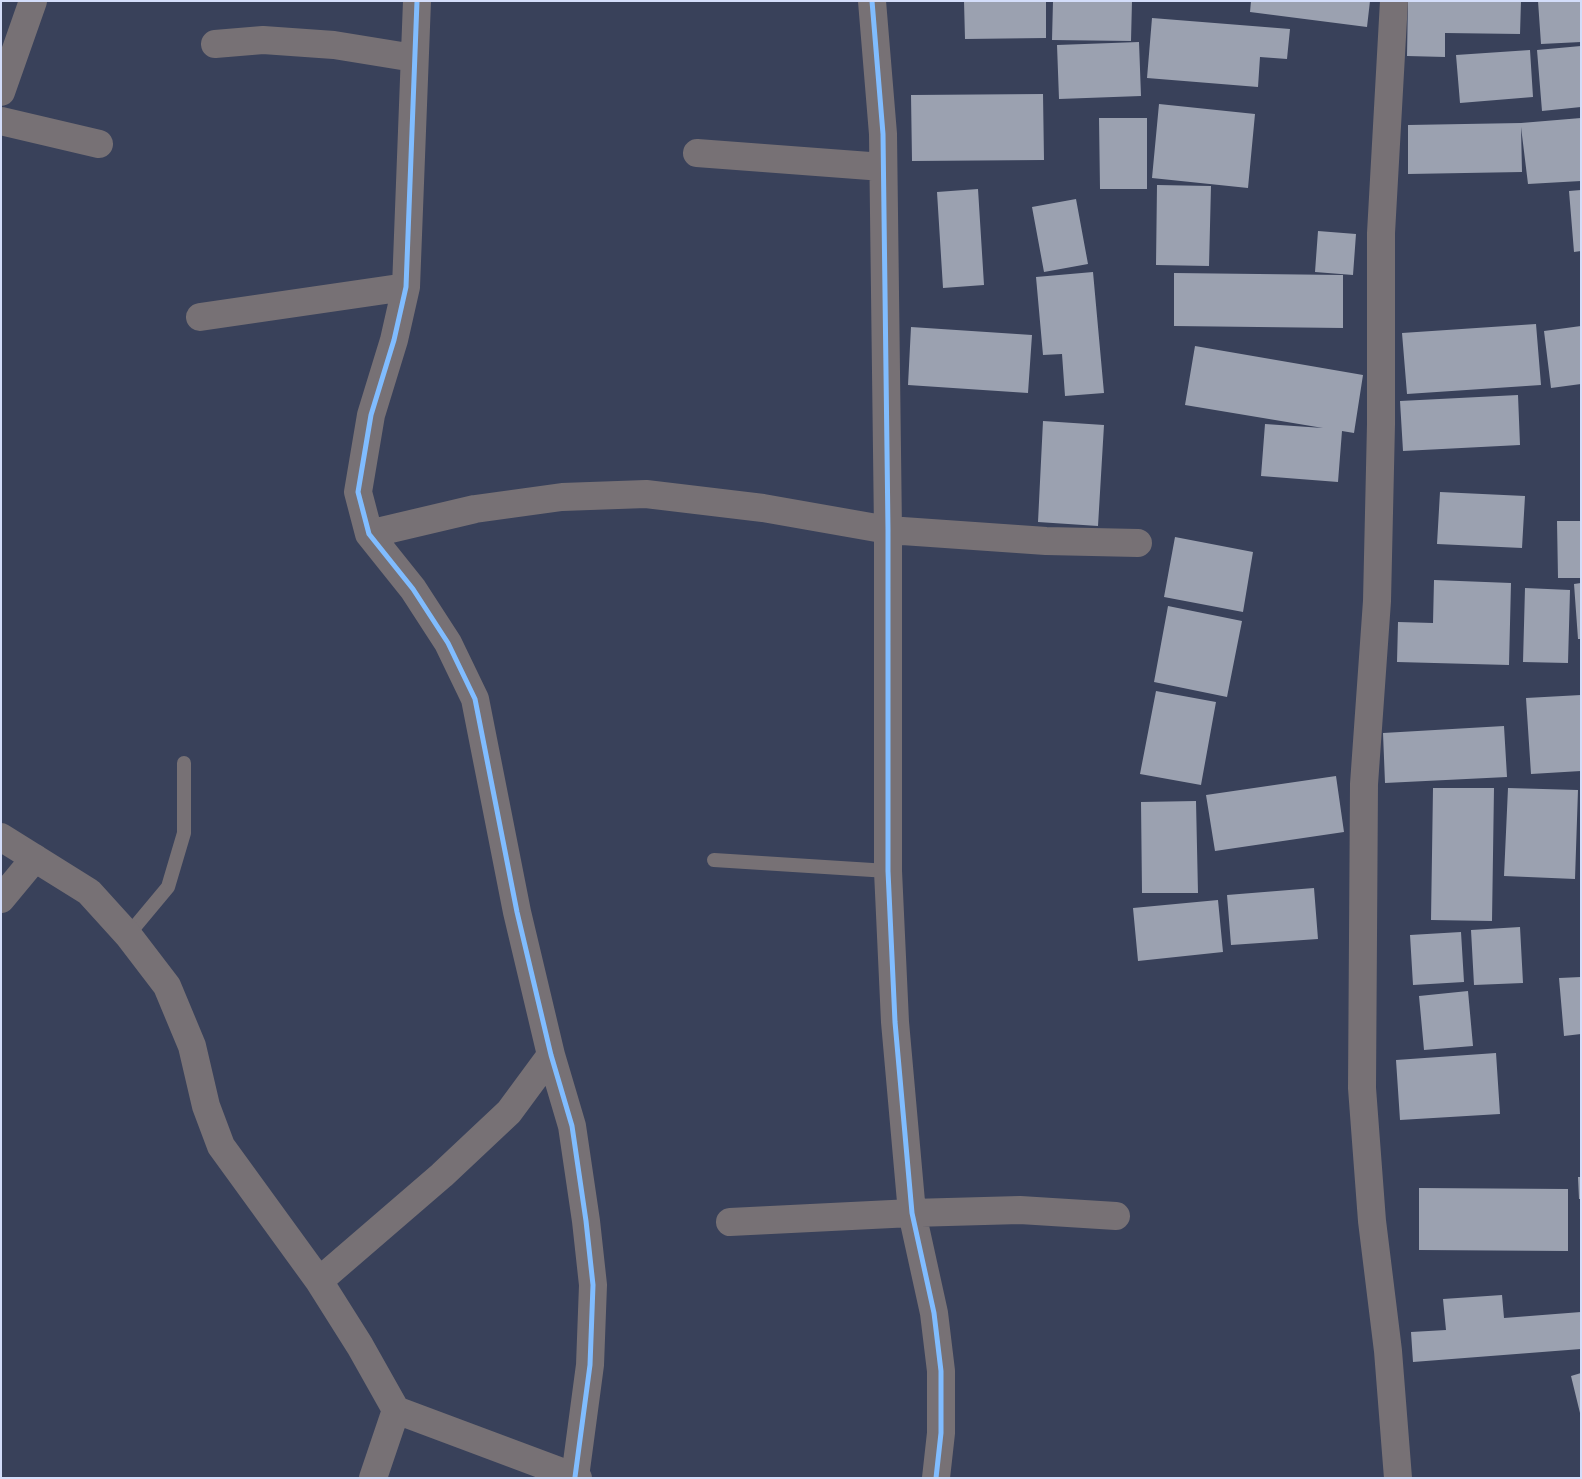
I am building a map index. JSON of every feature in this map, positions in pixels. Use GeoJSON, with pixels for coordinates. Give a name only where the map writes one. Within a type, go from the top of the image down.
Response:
{"type":"FeatureCollection","features":[{"type":"Feature","properties":{"kind":"street"},"geometry":{"type":"LineString","coordinates":[[1,92],[33,1]]}},
{"type":"Feature","properties":{"kind":"street"},"geometry":{"type":"LineString","coordinates":[[1,838],[89,892],[128,935],[167,986],[192,1046],[206,1106],[221,1146],[319,1281],[360,1346],[396,1410],[576,1477],[590,1365],[593,1285],[586,1220],[572,1126],[551,1055],[517,912],[475,699],[448,644],[414,589],[369,534],[358,492],[362,458],[371,415],[394,340],[406,287],[414,58],[418,1]]}},
{"type":"Feature","properties":{"kind":"street"},"geometry":{"type":"LineString","coordinates":[[872,1],[883,134],[888,530],[888,871],[895,1022],[912,1213],[934,1313],[941,1371],[941,1433],[936,1478]]}},
{"type":"Feature","properties":{"kind":"street"},"geometry":{"type":"LineString","coordinates":[[1394,1],[1381,233],[1381,424],[1377,601],[1364,784],[1362,962],[1363,1097],[1372,1221],[1388,1351],[1398,1478]]}},
{"type":"Feature","properties":{"kind":"street"},"geometry":{"type":"LineString","coordinates":[[214,44],[263,40],[334,45],[414,58]]}},
{"type":"Feature","properties":{"kind":"street"},"geometry":{"type":"LineString","coordinates":[[1,121],[99,144]]}},
{"type":"Feature","properties":{"kind":"street"},"geometry":{"type":"LineString","coordinates":[[697,153],[883,167]]}},
{"type":"Feature","properties":{"kind":"street"},"geometry":{"type":"LineString","coordinates":[[200,318],[406,287]]}},
{"type":"Feature","properties":{"kind":"street"},"geometry":{"type":"LineString","coordinates":[[369,534],[475,510],[562,497],[646,494],[763,508],[888,530],[1046,542],[1138,543]]}},
{"type":"Feature","properties":{"kind":"street"},"geometry":{"type":"LineString","coordinates":[[1,899],[35,858]]}},
{"type":"Feature","properties":{"kind":"street"},"geometry":{"type":"LineString","coordinates":[[319,1281],[442,1175],[509,1112],[551,1055]]}},
{"type":"Feature","properties":{"kind":"street"},"geometry":{"type":"LineString","coordinates":[[730,1222],[1020,1210],[1116,1216]]}},
{"type":"Feature","properties":{"kind":"street"},"geometry":{"type":"LineString","coordinates":[[373,1478],[396,1410]]}},
{"type":"Feature","properties":{"kind":"lane"},"geometry":{"type":"LineString","coordinates":[[128,935],[168,887],[184,833],[184,763]]}},
{"type":"Feature","properties":{"kind":"lane"},"geometry":{"type":"LineString","coordinates":[[714,860],[888,871]]}},
{"type":"Feature","properties":{"kind":"building"},"geometry":{"type":"Polygon","coordinates":[[[964,1],[1046,1],[1046,38],[965,39],[964,1]]]}},
{"type":"Feature","properties":{"kind":"building"},"geometry":{"type":"Polygon","coordinates":[[[1053,1],[1132,1],[1131,41],[1052,40],[1053,1]]]}},
{"type":"Feature","properties":{"kind":"building"},"geometry":{"type":"Polygon","coordinates":[[[1251,1],[1370,1],[1367,27],[1250,12],[1251,1]]]}},
{"type":"Feature","properties":{"kind":"building"},"geometry":{"type":"Polygon","coordinates":[[[1408,1],[1521,1],[1520,34],[1445,33],[1445,57],[1407,56],[1408,1]]]}},
{"type":"Feature","properties":{"kind":"building"},"geometry":{"type":"Polygon","coordinates":[[[1538,1],[1581,1],[1581,42],[1541,44],[1538,1]]]}},
{"type":"Feature","properties":{"kind":"building"},"geometry":{"type":"Polygon","coordinates":[[[1152,18],[1290,29],[1287,59],[1260,57],[1258,87],[1147,78],[1152,18]]]}},
{"type":"Feature","properties":{"kind":"building"},"geometry":{"type":"Polygon","coordinates":[[[1139,42],[1141,96],[1059,99],[1057,45],[1139,42]]]}},
{"type":"Feature","properties":{"kind":"building"},"geometry":{"type":"Polygon","coordinates":[[[1581,46],[1581,107],[1542,111],[1537,50],[1581,46]]]}},
{"type":"Feature","properties":{"kind":"building"},"geometry":{"type":"Polygon","coordinates":[[[1530,50],[1533,97],[1460,103],[1456,55],[1530,50]]]}},
{"type":"Feature","properties":{"kind":"building"},"geometry":{"type":"Polygon","coordinates":[[[1043,94],[1044,160],[912,161],[911,95],[1043,94]]]}},
{"type":"Feature","properties":{"kind":"building"},"geometry":{"type":"Polygon","coordinates":[[[1159,104],[1255,114],[1248,188],[1152,178],[1159,104]]]}},
{"type":"Feature","properties":{"kind":"building"},"geometry":{"type":"Polygon","coordinates":[[[1099,118],[1147,118],[1147,189],[1100,189],[1099,118]]]}},
{"type":"Feature","properties":{"kind":"building"},"geometry":{"type":"Polygon","coordinates":[[[1581,118],[1581,181],[1528,184],[1521,127],[1522,172],[1408,174],[1408,125],[1521,123],[1581,118]]]}},
{"type":"Feature","properties":{"kind":"building"},"geometry":{"type":"Polygon","coordinates":[[[1157,185],[1211,186],[1209,266],[1156,265],[1157,185]]]}},
{"type":"Feature","properties":{"kind":"building"},"geometry":{"type":"Polygon","coordinates":[[[978,189],[984,285],[943,288],[937,192],[978,189]]]}},
{"type":"Feature","properties":{"kind":"building"},"geometry":{"type":"Polygon","coordinates":[[[1581,190],[1581,251],[1574,252],[1569,191],[1581,190]]]}},
{"type":"Feature","properties":{"kind":"building"},"geometry":{"type":"Polygon","coordinates":[[[1076,199],[1088,264],[1044,272],[1032,207],[1076,199]]]}},
{"type":"Feature","properties":{"kind":"building"},"geometry":{"type":"Polygon","coordinates":[[[1318,231],[1356,234],[1353,275],[1315,272],[1318,231]]]}},
{"type":"Feature","properties":{"kind":"building"},"geometry":{"type":"Polygon","coordinates":[[[1093,272],[1104,393],[1065,396],[1062,354],[1043,355],[1036,277],[1093,272]]]}},
{"type":"Feature","properties":{"kind":"building"},"geometry":{"type":"Polygon","coordinates":[[[1174,273],[1343,275],[1343,328],[1174,326],[1174,273]]]}},
{"type":"Feature","properties":{"kind":"building"},"geometry":{"type":"Polygon","coordinates":[[[1536,324],[1541,385],[1407,394],[1402,333],[1536,324]]]}},
{"type":"Feature","properties":{"kind":"building"},"geometry":{"type":"Polygon","coordinates":[[[1581,326],[1581,384],[1551,388],[1544,331],[1581,326]]]}},
{"type":"Feature","properties":{"kind":"building"},"geometry":{"type":"Polygon","coordinates":[[[911,327],[1032,335],[1028,393],[908,385],[911,327]]]}},
{"type":"Feature","properties":{"kind":"building"},"geometry":{"type":"Polygon","coordinates":[[[1195,346],[1363,375],[1354,433],[1342,431],[1338,482],[1261,476],[1265,424],[1323,428],[1185,405],[1195,346]]]}},
{"type":"Feature","properties":{"kind":"building"},"geometry":{"type":"Polygon","coordinates":[[[1518,395],[1520,445],[1403,451],[1400,401],[1518,395]]]}},
{"type":"Feature","properties":{"kind":"building"},"geometry":{"type":"Polygon","coordinates":[[[1043,421],[1104,425],[1098,526],[1038,522],[1043,421]]]}},
{"type":"Feature","properties":{"kind":"building"},"geometry":{"type":"Polygon","coordinates":[[[1440,492],[1525,496],[1522,548],[1437,544],[1440,492]]]}},
{"type":"Feature","properties":{"kind":"building"},"geometry":{"type":"Polygon","coordinates":[[[1557,521],[1581,521],[1581,578],[1558,578],[1557,521]]]}},
{"type":"Feature","properties":{"kind":"building"},"geometry":{"type":"Polygon","coordinates":[[[1175,537],[1253,552],[1243,612],[1164,597],[1175,537]]]}},
{"type":"Feature","properties":{"kind":"building"},"geometry":{"type":"Polygon","coordinates":[[[1434,580],[1511,583],[1509,665],[1397,662],[1398,622],[1433,623],[1434,580]]]}},
{"type":"Feature","properties":{"kind":"building"},"geometry":{"type":"Polygon","coordinates":[[[1581,583],[1581,639],[1578,639],[1574,584],[1581,583]]]}},
{"type":"Feature","properties":{"kind":"building"},"geometry":{"type":"Polygon","coordinates":[[[1525,588],[1570,590],[1568,663],[1523,662],[1525,588]]]}},
{"type":"Feature","properties":{"kind":"building"},"geometry":{"type":"Polygon","coordinates":[[[1168,606],[1242,621],[1227,697],[1154,682],[1168,606]]]}},
{"type":"Feature","properties":{"kind":"building"},"geometry":{"type":"Polygon","coordinates":[[[1156,691],[1216,702],[1201,785],[1140,774],[1156,691]]]}},
{"type":"Feature","properties":{"kind":"building"},"geometry":{"type":"Polygon","coordinates":[[[1581,695],[1581,771],[1531,774],[1526,698],[1581,695]]]}},
{"type":"Feature","properties":{"kind":"building"},"geometry":{"type":"Polygon","coordinates":[[[1504,726],[1507,777],[1385,783],[1383,733],[1504,726]]]}},
{"type":"Feature","properties":{"kind":"building"},"geometry":{"type":"Polygon","coordinates":[[[1336,776],[1344,832],[1215,851],[1206,795],[1336,776]]]}},
{"type":"Feature","properties":{"kind":"building"},"geometry":{"type":"Polygon","coordinates":[[[1433,788],[1494,788],[1492,921],[1431,920],[1433,788]]]}},
{"type":"Feature","properties":{"kind":"building"},"geometry":{"type":"Polygon","coordinates":[[[1508,788],[1578,790],[1575,879],[1504,876],[1508,788]]]}},
{"type":"Feature","properties":{"kind":"building"},"geometry":{"type":"Polygon","coordinates":[[[1196,801],[1198,893],[1142,893],[1141,802],[1196,801]]]}},
{"type":"Feature","properties":{"kind":"building"},"geometry":{"type":"Polygon","coordinates":[[[1314,888],[1318,939],[1231,945],[1227,895],[1314,888]]]}},
{"type":"Feature","properties":{"kind":"building"},"geometry":{"type":"Polygon","coordinates":[[[1218,900],[1223,952],[1138,961],[1133,908],[1218,900]]]}},
{"type":"Feature","properties":{"kind":"building"},"geometry":{"type":"Polygon","coordinates":[[[1520,927],[1523,983],[1474,985],[1471,930],[1520,927]]]}},
{"type":"Feature","properties":{"kind":"building"},"geometry":{"type":"Polygon","coordinates":[[[1461,932],[1464,982],[1413,985],[1410,935],[1461,932]]]}},
{"type":"Feature","properties":{"kind":"building"},"geometry":{"type":"Polygon","coordinates":[[[1581,977],[1581,1034],[1564,1036],[1559,978],[1581,977]]]}},
{"type":"Feature","properties":{"kind":"building"},"geometry":{"type":"Polygon","coordinates":[[[1468,991],[1473,1046],[1424,1050],[1419,996],[1468,991]]]}},
{"type":"Feature","properties":{"kind":"building"},"geometry":{"type":"Polygon","coordinates":[[[1496,1053],[1500,1114],[1400,1120],[1396,1060],[1496,1053]]]}},
{"type":"Feature","properties":{"kind":"building"},"geometry":{"type":"Polygon","coordinates":[[[1578,1177],[1581,1177],[1581,1199],[1579,1199],[1578,1177]]]}},
{"type":"Feature","properties":{"kind":"building"},"geometry":{"type":"Polygon","coordinates":[[[1419,1188],[1568,1189],[1568,1251],[1419,1250],[1419,1188]]]}},
{"type":"Feature","properties":{"kind":"building"},"geometry":{"type":"Polygon","coordinates":[[[1502,1295],[1504,1318],[1581,1312],[1581,1349],[1413,1362],[1411,1332],[1446,1330],[1443,1299],[1502,1295]]]}},
{"type":"Feature","properties":{"kind":"building"},"geometry":{"type":"Polygon","coordinates":[[[1581,1373],[1581,1413],[1580,1413],[1571,1376],[1581,1373]]]}},
{"type":"Feature","properties":{"kind":"cycle path"},"geometry":{"type":"LineString","coordinates":[[417,1],[406,287],[394,340],[371,415],[358,492],[369,534],[413,589],[448,643],[475,699],[517,912],[551,1055],[572,1126],[593,1285],[590,1365],[575,1477]]}},
{"type":"Feature","properties":{"kind":"cycle path"},"geometry":{"type":"LineString","coordinates":[[872,1],[883,134],[888,530],[888,871],[895,1022],[912,1213],[934,1313],[941,1371],[941,1433],[936,1478]]}}]}
